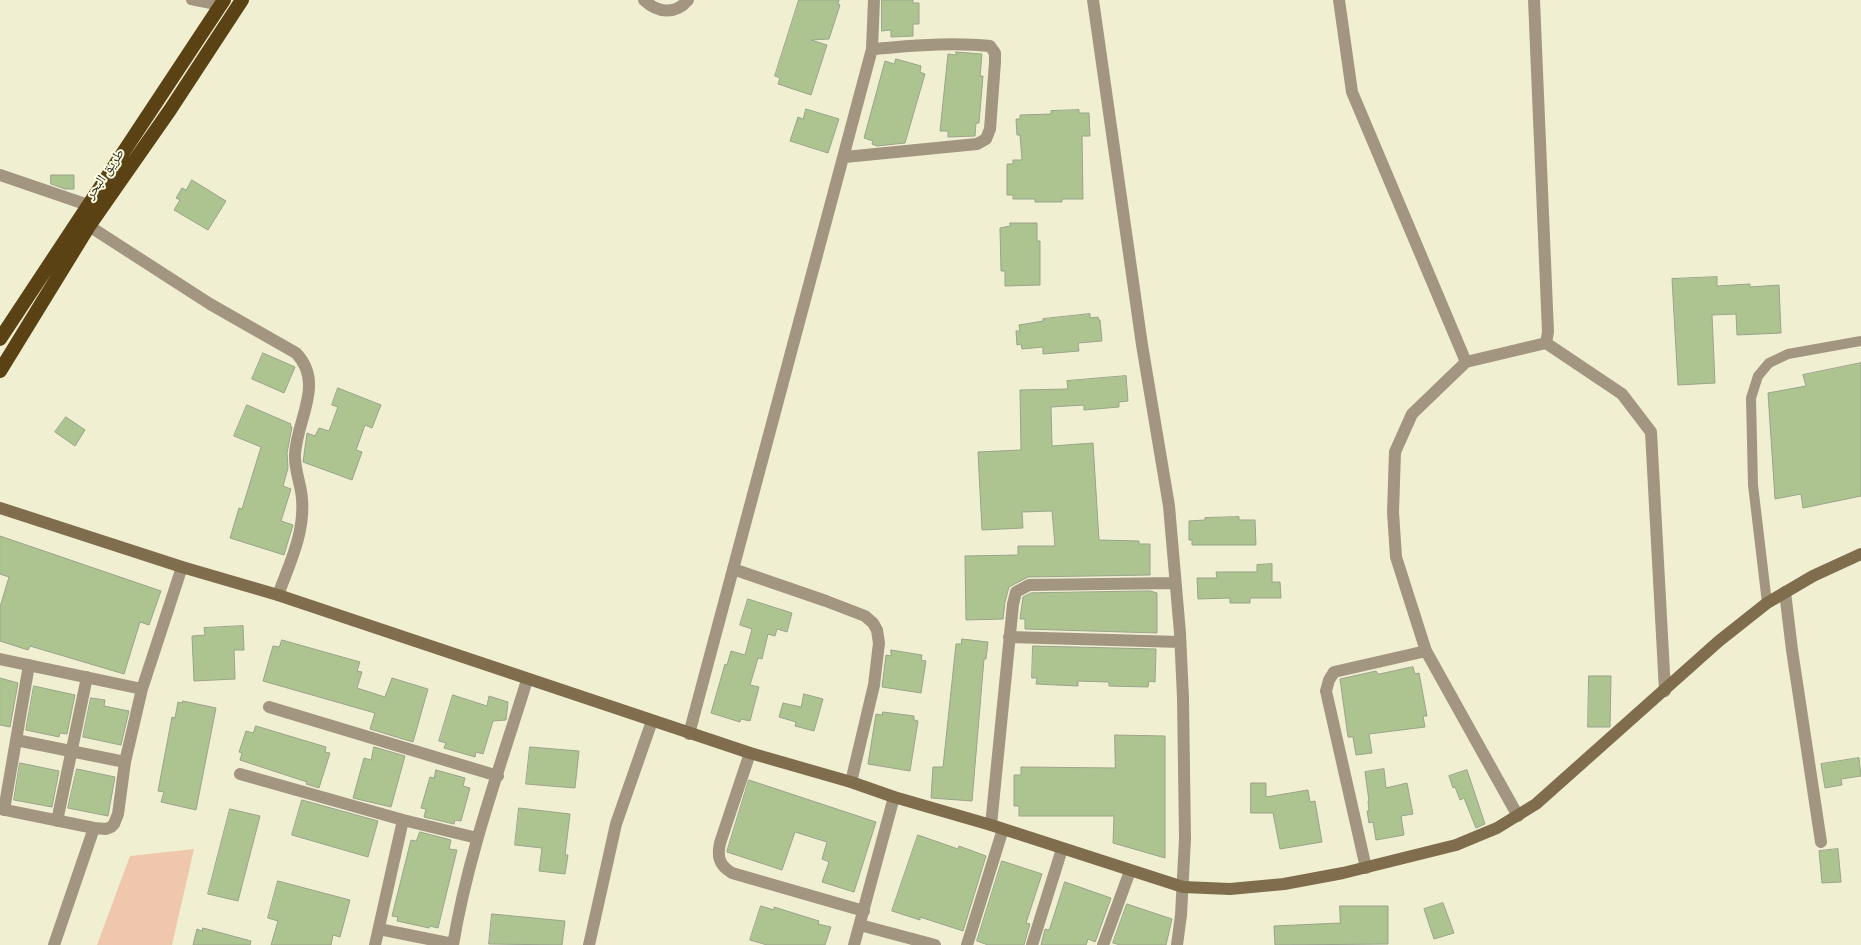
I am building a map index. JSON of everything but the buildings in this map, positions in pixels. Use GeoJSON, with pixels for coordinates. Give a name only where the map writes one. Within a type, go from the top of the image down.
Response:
{"type":"FeatureCollection","features":[{"type":"Feature","properties":{"kind":"highway","name":"طريق البحر"},"geometry":{"type":"LineString","coordinates":[[0,370],[89,226],[170,110],[242,0]]}},
{"type":"Feature","properties":{"kind":"highway","name":"طريق البحر"},"geometry":{"type":"LineString","coordinates":[[0,339],[222,3]]}},
{"type":"Feature","properties":{"kind":"main road"},"geometry":{"type":"LineString","coordinates":[[0,508],[182,567],[278,595],[690,734],[997,827],[1183,888],[1230,889],[1284,884],[1366,868],[1456,845],[1518,816],[1536,804],[1719,641],[1766,603],[1813,576],[1861,554]]}},
{"type":"Feature","properties":{"kind":"street"},"geometry":{"type":"LineString","coordinates":[[644,0],[652,7],[662,11],[673,10],[683,6],[688,0]]}},
{"type":"Feature","properties":{"kind":"street"},"geometry":{"type":"LineString","coordinates":[[690,734],[845,157],[872,49],[874,0]]}},
{"type":"Feature","properties":{"kind":"street"},"geometry":{"type":"LineString","coordinates":[[1093,0],[1142,346],[1169,506],[1180,642],[1184,803],[1183,888],[1177,945]]}},
{"type":"Feature","properties":{"kind":"street"},"geometry":{"type":"LineString","coordinates":[[1339,0],[1352,92],[1466,362]]}},
{"type":"Feature","properties":{"kind":"street"},"geometry":{"type":"LineString","coordinates":[[1534,0],[1548,332],[1546,343]]}},
{"type":"Feature","properties":{"kind":"street"},"geometry":{"type":"LineString","coordinates":[[845,157],[977,144],[986,138],[990,129],[995,53],[990,46],[924,44],[872,49]]}},
{"type":"Feature","properties":{"kind":"street"},"geometry":{"type":"LineString","coordinates":[[0,175],[88,205]]}},
{"type":"Feature","properties":{"kind":"street"},"geometry":{"type":"LineString","coordinates":[[89,226],[210,304],[296,353],[304,361],[310,380],[309,393],[295,457],[302,500],[302,516],[296,546],[278,595]]}},
{"type":"Feature","properties":{"kind":"street"},"geometry":{"type":"LineString","coordinates":[[1518,816],[1426,651],[1396,557],[1393,512],[1395,452],[1412,414],[1466,362],[1546,343],[1622,394],[1651,432],[1665,691]]}},
{"type":"Feature","properties":{"kind":"street"},"geometry":{"type":"LineString","coordinates":[[29,665],[2,810],[106,829],[114,824],[118,814],[125,762],[142,689],[182,567]]}},
{"type":"Feature","properties":{"kind":"street"},"geometry":{"type":"LineString","coordinates":[[733,569],[866,616],[873,622],[877,630],[879,643],[874,684],[852,782]]}},
{"type":"Feature","properties":{"kind":"street"},"geometry":{"type":"LineString","coordinates":[[967,945],[997,827],[1009,637],[1012,604],[1016,592],[1029,585],[1175,583]]}},
{"type":"Feature","properties":{"kind":"street"},"geometry":{"type":"LineString","coordinates":[[1785,592],[1821,842]]}},
{"type":"Feature","properties":{"kind":"street"},"geometry":{"type":"LineString","coordinates":[[1009,637],[1180,642]]}},
{"type":"Feature","properties":{"kind":"street"},"geometry":{"type":"LineString","coordinates":[[1366,868],[1326,691],[1329,680],[1334,672],[1426,651]]}},
{"type":"Feature","properties":{"kind":"street"},"geometry":{"type":"LineString","coordinates":[[0,659],[142,689]]}},
{"type":"Feature","properties":{"kind":"street"},"geometry":{"type":"LineString","coordinates":[[57,821],[86,677]]}},
{"type":"Feature","properties":{"kind":"street"},"geometry":{"type":"LineString","coordinates":[[379,928],[453,944],[476,838],[498,776],[527,680]]}},
{"type":"Feature","properties":{"kind":"street"},"geometry":{"type":"LineString","coordinates":[[269,707],[498,776]]}},
{"type":"Feature","properties":{"kind":"street"},"geometry":{"type":"LineString","coordinates":[[593,943],[616,824],[652,721]]}},
{"type":"Feature","properties":{"kind":"street"},"geometry":{"type":"LineString","coordinates":[[16,740],[125,762]]}},
{"type":"Feature","properties":{"kind":"street"},"geometry":{"type":"LineString","coordinates":[[750,753],[720,843],[718,852],[723,868],[732,873],[864,911]]}},
{"type":"Feature","properties":{"kind":"street"},"geometry":{"type":"LineString","coordinates":[[240,774],[403,820],[476,838]]}},
{"type":"Feature","properties":{"kind":"street"},"geometry":{"type":"LineString","coordinates":[[854,945],[894,797]]}},
{"type":"Feature","properties":{"kind":"street"},"geometry":{"type":"LineString","coordinates":[[375,945],[403,820]]}},
{"type":"Feature","properties":{"kind":"street"},"geometry":{"type":"LineString","coordinates":[[54,945],[94,828]]}},
{"type":"Feature","properties":{"kind":"street"},"geometry":{"type":"LineString","coordinates":[[1032,945],[1062,849]]}},
{"type":"Feature","properties":{"kind":"street"},"geometry":{"type":"LineString","coordinates":[[1103,945],[1130,871]]}},
{"type":"Feature","properties":{"kind":"street"},"geometry":{"type":"LineString","coordinates":[[860,925],[935,945]]}},
{"type":"Feature","properties":{"kind":"lane"},"geometry":{"type":"LineString","coordinates":[[191,0],[222,3]]}},
{"type":"Feature","properties":{"kind":"lane"},"geometry":{"type":"LineString","coordinates":[[1766,603],[1753,485],[1751,398],[1758,376],[1769,363],[1788,354],[1861,341]]}},
{"type":"Feature","properties":{"kind":"shaded area"},"geometry":{"type":"Polygon","coordinates":[[[194,849],[172,945],[97,945],[130,856],[194,849]]]}}]}
